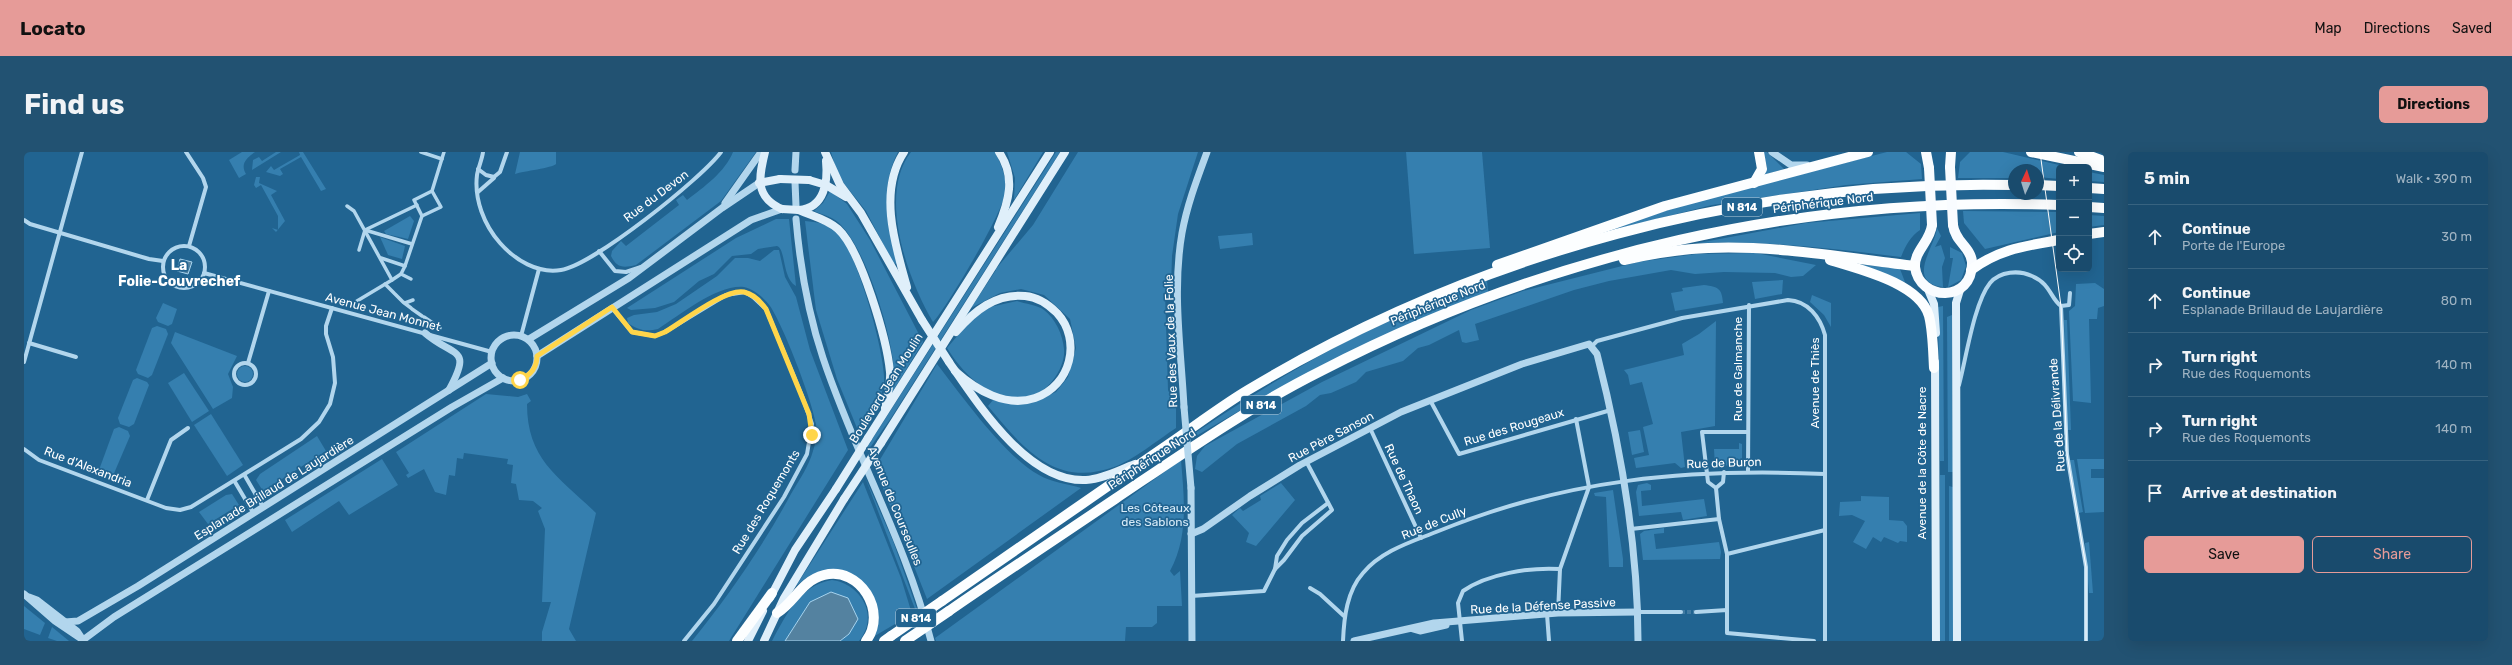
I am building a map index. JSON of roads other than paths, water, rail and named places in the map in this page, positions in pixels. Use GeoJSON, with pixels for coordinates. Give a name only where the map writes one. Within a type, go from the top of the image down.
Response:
{"type":"FeatureCollection","features":[{"type":"Feature","properties":{"kind":"highway"},"geometry":{"type":"LineString","coordinates":[[1754,183],[1762,169],[1759,152]]}},
{"type":"Feature","properties":{"kind":"highway"},"geometry":{"type":"LineString","coordinates":[[1478,279],[1488,268],[1632,216],[1868,152]]}},
{"type":"Feature","properties":{"kind":"highway"},"geometry":{"type":"LineString","coordinates":[[2031,152],[2104,167]]}},
{"type":"Feature","properties":{"kind":"highway"},"geometry":{"type":"LineString","coordinates":[[2079,152],[2104,162]]}},
{"type":"Feature","properties":{"kind":"highway","name":"Périphérique Nord"},"geometry":{"type":"LineString","coordinates":[[887,638],[1246,391],[1375,323],[1478,279],[1582,244],[1724,210],[1796,198],[1861,190],[1935,185],[2008,185]]}},
{"type":"Feature","properties":{"kind":"highway"},"geometry":{"type":"LineString","coordinates":[[2044,186],[2056,186]]}},
{"type":"Feature","properties":{"kind":"highway"},"geometry":{"type":"LineString","coordinates":[[2092,188],[2104,188]]}},
{"type":"Feature","properties":{"kind":"highway","name":"Périphérique Nord"},"geometry":{"type":"LineString","coordinates":[[905,641],[1198,443],[1318,372],[1384,339],[1453,309],[1526,281],[1644,248],[1718,231],[1798,218],[1936,205],[2056,206]]}},
{"type":"Feature","properties":{"kind":"highway"},"geometry":{"type":"LineString","coordinates":[[2092,207],[2104,208]]}},
{"type":"Feature","properties":{"kind":"highway"},"geometry":{"type":"LineString","coordinates":[[2092,234],[2104,232]]}},
{"type":"Feature","properties":{"kind":"highway"},"geometry":{"type":"LineString","coordinates":[[1971,270],[1988,257],[1999,253],[2056,241]]}},
{"type":"Feature","properties":{"kind":"highway"},"geometry":{"type":"LineString","coordinates":[[1569,269],[1651,254],[1708,248],[1754,248],[1915,266]]}},
{"type":"Feature","properties":{"kind":"highway"},"geometry":{"type":"LineString","coordinates":[[1805,253],[1879,276],[1908,291],[1925,308],[1929,316],[1934,368]]}},
{"type":"Feature","properties":{"kind":"highway"},"geometry":{"type":"LineString","coordinates":[[777,613],[806,583],[824,575],[844,576],[859,584],[872,602],[875,620],[866,641]]}},
{"type":"Feature","properties":{"kind":"highway"},"geometry":{"type":"LineString","coordinates":[[737,641],[772,593]]}},
{"type":"Feature","properties":{"kind":"main road"},"geometry":{"type":"LineString","coordinates":[[765,152],[759,176],[759,183],[767,199],[780,209],[800,209],[822,219],[839,230],[863,276],[888,355],[890,383],[885,411]]}},
{"type":"Feature","properties":{"kind":"main road"},"geometry":{"type":"LineString","coordinates":[[800,209],[819,200],[826,185],[825,152]]}},
{"type":"Feature","properties":{"kind":"main road"},"geometry":{"type":"LineString","coordinates":[[825,152],[835,177],[850,200],[861,213],[922,320],[949,362],[1016,448],[1038,466],[1069,479],[1097,479],[1147,459]]}},
{"type":"Feature","properties":{"kind":"main road"},"geometry":{"type":"LineString","coordinates":[[904,152],[898,163],[893,182],[891,206],[900,263],[911,299]]}},
{"type":"Feature","properties":{"kind":"main road"},"geometry":{"type":"LineString","coordinates":[[990,246],[1009,196],[1008,170],[999,152]]}},
{"type":"Feature","properties":{"kind":"main road","name":"Boulevard Jean Moulin"},"geometry":{"type":"LineString","coordinates":[[748,641],[795,550],[836,489],[1050,152]]}},
{"type":"Feature","properties":{"kind":"main road"},"geometry":{"type":"LineString","coordinates":[[764,641],[777,613],[801,569],[844,499],[1065,152]]}},
{"type":"Feature","properties":{"kind":"main road"},"geometry":{"type":"LineString","coordinates":[[1915,266],[1918,253],[1928,240],[1932,225],[1929,168],[1926,152]]}},
{"type":"Feature","properties":{"kind":"main road"},"geometry":{"type":"LineString","coordinates":[[1952,152],[1950,167],[1953,225],[1956,238],[1971,256],[1971,270],[1968,282],[1960,290],[1956,303],[1957,641]]}},
{"type":"Feature","properties":{"kind":"main road"},"geometry":{"type":"LineString","coordinates":[[759,183],[780,179],[809,180],[826,185],[850,200]]}},
{"type":"Feature","properties":{"kind":"main road","name":"Avenue de la Côte de Nacre"},"geometry":{"type":"LineString","coordinates":[[1915,266],[1917,273],[1927,287],[1935,313],[1936,641]]}},
{"type":"Feature","properties":{"kind":"main road"},"geometry":{"type":"LineString","coordinates":[[1927,287],[1946,292],[1960,290]]}},
{"type":"Feature","properties":{"kind":"main road"},"geometry":{"type":"LineString","coordinates":[[937,354],[968,317],[987,304],[1007,296],[1028,296],[1040,301],[1051,307],[1066,326],[1071,345],[1068,364],[1059,382],[1035,398],[1016,400],[996,397],[978,389],[955,371]]}},
{"type":"Feature","properties":{"kind":"street"},"geometry":{"type":"LineString","coordinates":[[24,362],[82,152]]}},
{"type":"Feature","properties":{"kind":"street"},"geometry":{"type":"LineString","coordinates":[[186,152],[203,178],[206,186],[189,246]]}},
{"type":"Feature","properties":{"kind":"street"},"geometry":{"type":"LineString","coordinates":[[421,152],[442,159]]}},
{"type":"Feature","properties":{"kind":"street"},"geometry":{"type":"LineString","coordinates":[[357,301],[401,274],[422,216],[440,207],[432,191],[444,152]]}},
{"type":"Feature","properties":{"kind":"street"},"geometry":{"type":"LineString","coordinates":[[483,152],[478,169],[478,192],[485,220],[496,239],[514,256],[539,269],[521,336]]}},
{"type":"Feature","properties":{"kind":"street"},"geometry":{"type":"LineString","coordinates":[[478,192],[500,172],[506,152]]}},
{"type":"Feature","properties":{"kind":"street","name":"Rue du Devon"},"geometry":{"type":"LineString","coordinates":[[539,269],[565,270],[599,251],[684,189],[710,167],[721,152]]}},
{"type":"Feature","properties":{"kind":"street"},"geometry":{"type":"LineString","coordinates":[[722,208],[761,152]]}},
{"type":"Feature","properties":{"kind":"street"},"geometry":{"type":"LineString","coordinates":[[795,170],[796,152]]}},
{"type":"Feature","properties":{"kind":"street","name":"Rue des Vaux de la Folie"},"geometry":{"type":"LineString","coordinates":[[1191,534],[1191,488],[1184,407],[1179,307],[1182,234],[1192,190],[1207,152]]}},
{"type":"Feature","properties":{"kind":"street"},"geometry":{"type":"LineString","coordinates":[[1772,152],[1791,165],[1817,166]]}},
{"type":"Feature","properties":{"kind":"street"},"geometry":{"type":"LineString","coordinates":[[478,169],[486,175],[494,177]]}},
{"type":"Feature","properties":{"kind":"street"},"geometry":{"type":"LineString","coordinates":[[795,182],[800,209]]}},
{"type":"Feature","properties":{"kind":"street"},"geometry":{"type":"LineString","coordinates":[[528,339],[646,265],[722,208],[759,183]]}},
{"type":"Feature","properties":{"kind":"street"},"geometry":{"type":"LineString","coordinates":[[422,216],[414,200],[432,191]]}},
{"type":"Feature","properties":{"kind":"street"},"geometry":{"type":"LineString","coordinates":[[359,250],[365,230],[417,205]]}},
{"type":"Feature","properties":{"kind":"street"},"geometry":{"type":"LineString","coordinates":[[347,206],[354,211],[392,280]]}},
{"type":"Feature","properties":{"kind":"street"},"geometry":{"type":"LineString","coordinates":[[537,356],[751,220],[780,209]]}},
{"type":"Feature","properties":{"kind":"street","name":"Avenue de Courseulles"},"geometry":{"type":"LineString","coordinates":[[796,219],[806,290],[822,356],[902,552],[931,641]]}},
{"type":"Feature","properties":{"kind":"street"},"geometry":{"type":"LineString","coordinates":[[24,220],[148,259],[163,261]]}},
{"type":"Feature","properties":{"kind":"street"},"geometry":{"type":"LineString","coordinates":[[365,230],[412,244]]}},
{"type":"Feature","properties":{"kind":"street"},"geometry":{"type":"LineString","coordinates":[[180,246],[189,246],[198,251],[203,258],[204,273],[200,281],[193,286],[184,288],[176,287],[165,277],[163,261],[172,249],[180,246]]}},
{"type":"Feature","properties":{"kind":"street"},"geometry":{"type":"LineString","coordinates":[[599,251],[615,271],[626,272],[646,265]]}},
{"type":"Feature","properties":{"kind":"street"},"geometry":{"type":"LineString","coordinates":[[381,258],[405,266]]}},
{"type":"Feature","properties":{"kind":"street"},"geometry":{"type":"LineString","coordinates":[[1957,395],[1983,294],[1994,279],[2012,272],[2032,276],[2051,290],[2056,302],[2061,306],[2069,304],[2070,293]]}},
{"type":"Feature","properties":{"kind":"street","name":"Avenue Jean Monnet"},"geometry":{"type":"LineString","coordinates":[[204,273],[492,352]]}},
{"type":"Feature","properties":{"kind":"street"},"geometry":{"type":"LineString","coordinates":[[401,274],[411,278]]}},
{"type":"Feature","properties":{"kind":"street"},"geometry":{"type":"LineString","coordinates":[[385,284],[403,302],[440,328]]}},
{"type":"Feature","properties":{"kind":"street"},"geometry":{"type":"LineString","coordinates":[[248,363],[269,290]]}},
{"type":"Feature","properties":{"kind":"street","name":"Rue des Roquemonts"},"geometry":{"type":"LineString","coordinates":[[612,307],[632,332],[655,336],[665,332],[726,295],[745,292],[766,309],[812,424],[810,445],[807,454],[784,497],[714,604],[684,641]]}},
{"type":"Feature","properties":{"kind":"street"},"geometry":{"type":"LineString","coordinates":[[403,302],[413,300]]}},
{"type":"Feature","properties":{"kind":"street","name":"Avenue de Thiès"},"geometry":{"type":"LineString","coordinates":[[1592,346],[1597,341],[1630,331],[1749,305],[1792,300],[1807,307],[1821,322],[1825,335],[1825,641]]}},
{"type":"Feature","properties":{"kind":"street","name":"Rue de Galmanche"},"geometry":{"type":"LineString","coordinates":[[1748,471],[1749,305]]}},
{"type":"Feature","properties":{"kind":"street","name":"Rue de la Délivrande"},"geometry":{"type":"LineString","coordinates":[[2061,306],[2067,454],[2086,567],[2086,641]]}},
{"type":"Feature","properties":{"kind":"street","name":"Rue d'Alexandria"},"geometry":{"type":"LineString","coordinates":[[24,449],[39,460],[166,508],[186,509],[245,476],[301,439],[323,417],[330,404],[335,383],[333,357],[326,334],[326,326],[332,308]]}},
{"type":"Feature","properties":{"kind":"street"},"geometry":{"type":"LineString","coordinates":[[425,334],[454,352],[459,358],[460,369],[448,392]]}},
{"type":"Feature","properties":{"kind":"street"},"geometry":{"type":"LineString","coordinates":[[521,336],[528,339],[534,346],[537,356],[535,368],[526,378],[513,381],[503,378],[498,374],[492,363],[492,352],[503,338],[521,336]]}},
{"type":"Feature","properties":{"kind":"street"},"geometry":{"type":"LineString","coordinates":[[29,344],[76,357]]}},
{"type":"Feature","properties":{"kind":"street","name":"Rue Père Sanson"},"geometry":{"type":"LineString","coordinates":[[1191,534],[1203,529],[1250,496],[1306,461],[1370,428],[1430,400],[1522,364],[1584,344],[1592,346]]}},
{"type":"Feature","properties":{"kind":"street"},"geometry":{"type":"LineString","coordinates":[[1592,346],[1597,354],[1611,410],[1625,481],[1631,529],[1638,612],[1638,641]]}},
{"type":"Feature","properties":{"kind":"street"},"geometry":{"type":"LineString","coordinates":[[248,363],[255,371],[255,378],[248,384],[241,384],[235,378],[235,369],[239,365],[248,363]]}},
{"type":"Feature","properties":{"kind":"street","name":"Esplanade Brillaud de Laujardière"},"geometry":{"type":"LineString","coordinates":[[65,622],[78,621],[254,514],[492,363]]}},
{"type":"Feature","properties":{"kind":"street","name":"Esplanade Brillaud de Laujardière"},"geometry":{"type":"LineString","coordinates":[[83,640],[114,617],[452,407],[503,378]]}},
{"type":"Feature","properties":{"kind":"street","name":"Rue des Rougeaux"},"geometry":{"type":"LineString","coordinates":[[1430,400],[1459,454],[1611,410]]}},
{"type":"Feature","properties":{"kind":"street"},"geometry":{"type":"LineString","coordinates":[[1558,613],[1560,570],[1589,487],[1576,419]]}},
{"type":"Feature","properties":{"kind":"street"},"geometry":{"type":"LineString","coordinates":[[147,500],[171,440],[188,428]]}},
{"type":"Feature","properties":{"kind":"street","name":"Rue de Thaon"},"geometry":{"type":"LineString","coordinates":[[1370,428],[1421,538]]}},
{"type":"Feature","properties":{"kind":"street","name":"Rue de Galmanche"},"geometry":{"type":"LineString","coordinates":[[1706,472],[1702,432],[1748,432]]}},
{"type":"Feature","properties":{"kind":"street"},"geometry":{"type":"LineString","coordinates":[[1275,569],[1284,560],[1302,536],[1332,510],[1306,461]]}},
{"type":"Feature","properties":{"kind":"street","name":"Rue de Buron"},"geometry":{"type":"LineString","coordinates":[[1625,481],[1706,472],[1748,471],[1825,474]]}},
{"type":"Feature","properties":{"kind":"street"},"geometry":{"type":"LineString","coordinates":[[1706,472],[1708,482],[1716,488],[1719,519],[1726,554],[1727,633],[1814,641]]}},
{"type":"Feature","properties":{"kind":"street"},"geometry":{"type":"LineString","coordinates":[[1716,488],[1723,482],[1724,472]]}},
{"type":"Feature","properties":{"kind":"street"},"geometry":{"type":"LineString","coordinates":[[245,476],[270,520]]}},
{"type":"Feature","properties":{"kind":"street","name":"Rue de Cully"},"geometry":{"type":"LineString","coordinates":[[1343,641],[1345,618],[1353,588],[1368,567],[1386,554],[1421,538],[1517,503],[1589,487],[1625,481]]}},
{"type":"Feature","properties":{"kind":"street"},"geometry":{"type":"LineString","coordinates":[[235,482],[261,526]]}},
{"type":"Feature","properties":{"kind":"street"},"geometry":{"type":"LineString","coordinates":[[1190,596],[1264,591],[1275,569],[1277,556],[1287,540],[1302,523],[1328,503]]}},
{"type":"Feature","properties":{"kind":"street"},"geometry":{"type":"LineString","coordinates":[[1631,529],[1719,519]]}},
{"type":"Feature","properties":{"kind":"street"},"geometry":{"type":"LineString","coordinates":[[1726,554],[1825,530]]}},
{"type":"Feature","properties":{"kind":"street"},"geometry":{"type":"LineString","coordinates":[[1191,534],[1190,596],[1192,641]]}},
{"type":"Feature","properties":{"kind":"street"},"geometry":{"type":"LineString","coordinates":[[1462,641],[1460,596],[1469,587],[1509,574],[1560,570]]}},
{"type":"Feature","properties":{"kind":"street"},"geometry":{"type":"LineString","coordinates":[[1310,588],[1321,594],[1345,618]]}},
{"type":"Feature","properties":{"kind":"street"},"geometry":{"type":"LineString","coordinates":[[26,596],[37,600],[77,631],[83,640]]}},
{"type":"Feature","properties":{"kind":"street"},"geometry":{"type":"LineString","coordinates":[[26,596],[40,610],[74,636],[83,640]]}},
{"type":"Feature","properties":{"kind":"street"},"geometry":{"type":"LineString","coordinates":[[1696,612],[1727,610]]}},
{"type":"Feature","properties":{"kind":"street"},"geometry":{"type":"LineString","coordinates":[[1638,612],[1681,612]]}},
{"type":"Feature","properties":{"kind":"street","name":"Rue de la Défense Passive"},"geometry":{"type":"LineString","coordinates":[[1354,641],[1413,629],[1423,624],[1558,613],[1638,612]]}},
{"type":"Feature","properties":{"kind":"street"},"geometry":{"type":"LineString","coordinates":[[1547,614],[1549,641]]}},
{"type":"Feature","properties":{"kind":"tunnel"},"geometry":{"type":"LineString","coordinates":[[1681,612],[1696,612]]}},
{"type":"Feature","properties":{"kind":"tram line"},"geometry":{"type":"LineString","coordinates":[[2040,152],[2061,306],[2067,454],[2086,567],[2086,641]]}},
{"type":"Feature","properties":{"kind":"district","name":"La Folie-Couvrechef"},"geometry":{"type":"Point","coordinates":[179,274]}},
{"type":"Feature","properties":{"kind":"park label","name":"Les Côteaux des Sablons"},"geometry":{"type":"Point","coordinates":[1155,515]}}]}
